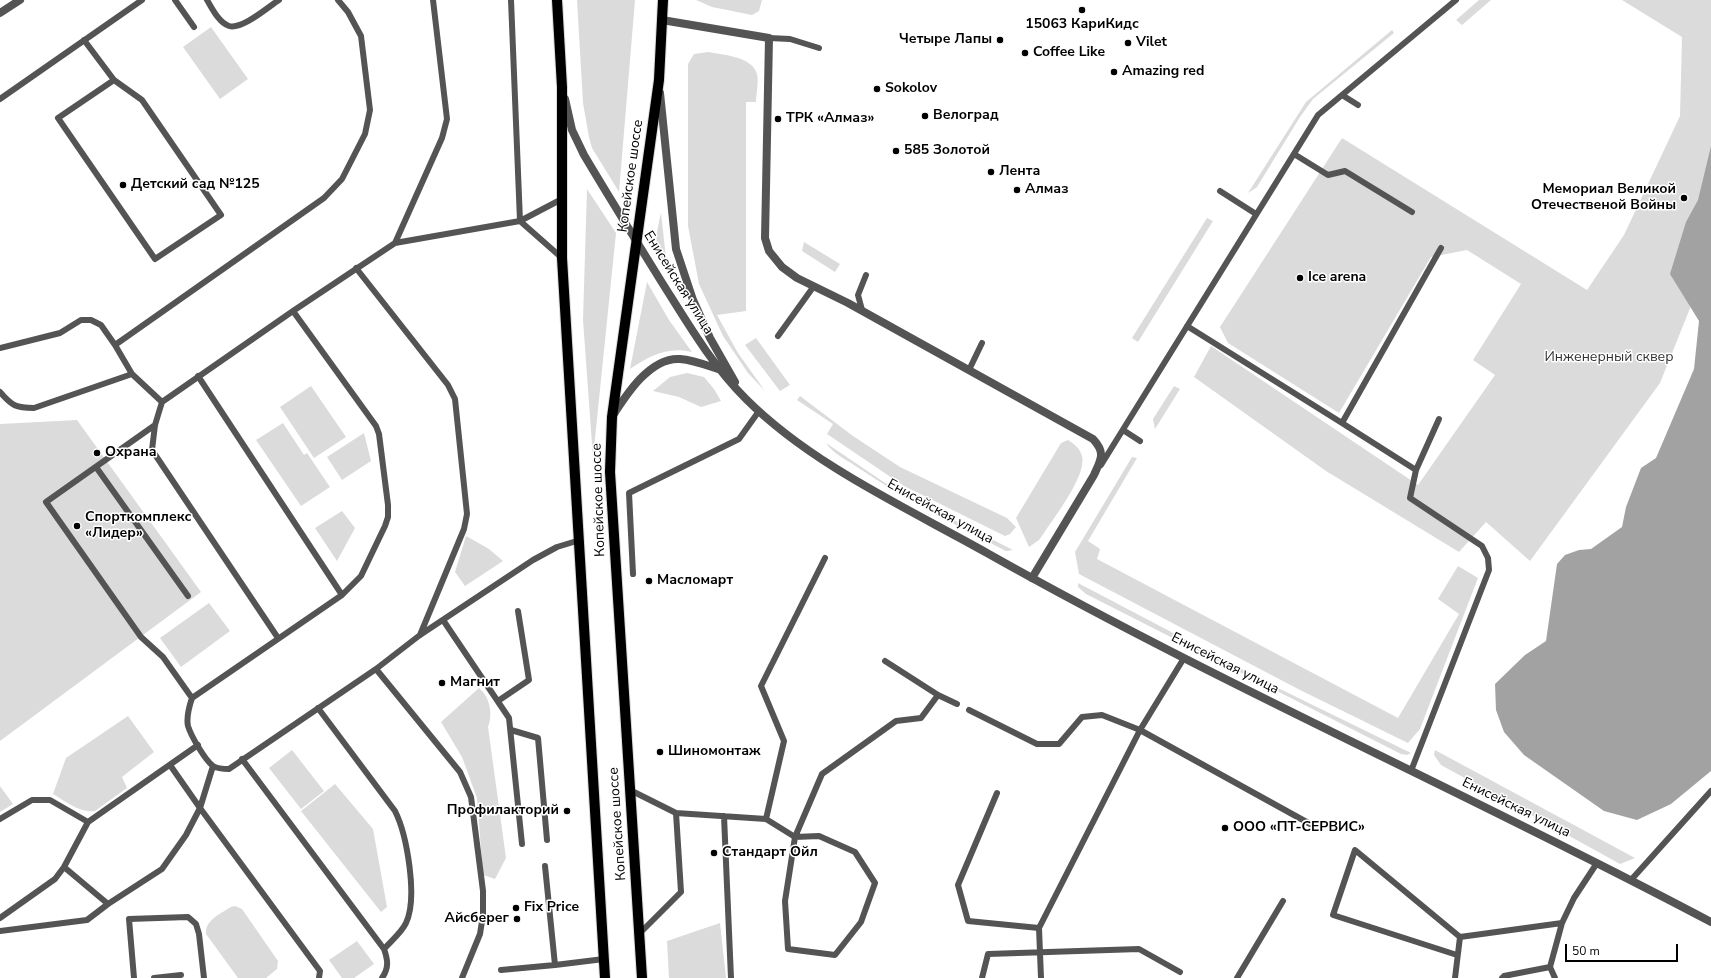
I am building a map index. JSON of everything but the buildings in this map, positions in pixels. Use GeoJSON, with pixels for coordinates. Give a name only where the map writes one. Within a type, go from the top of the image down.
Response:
{"type":"FeatureCollection","features":[{"type":"Feature","properties":{"kind":"main road","name":"Копейское шоссе"},"geometry":{"type":"LineString","coordinates":[[557,0],[562,86],[562,258],[605,978]]}},
{"type":"Feature","properties":{"kind":"main road","name":"Копейское шоссе"},"geometry":{"type":"LineString","coordinates":[[642,978],[610,472],[612,418],[635,240],[659,80],[663,0]]}},
{"type":"Feature","properties":{"kind":"street"},"geometry":{"type":"LineString","coordinates":[[0,14],[20,0]]}},
{"type":"Feature","properties":{"kind":"street"},"geometry":{"type":"LineString","coordinates":[[662,20],[769,38],[765,238],[769,251],[782,267],[797,278],[862,310],[1093,439],[1100,446],[1102,457],[1094,475],[1032,578]]}},
{"type":"Feature","properties":{"kind":"street","name":"Енисейская улица"},"geometry":{"type":"LineString","coordinates":[[659,80],[676,249],[693,300],[707,332],[746,399]]}},
{"type":"Feature","properties":{"kind":"street","name":"Енисейская улица"},"geometry":{"type":"LineString","coordinates":[[562,86],[572,130],[578,143],[635,240],[686,322],[718,369],[746,399],[793,440],[849,476],[1032,578],[1184,658],[1631,880],[1711,922]]}},
{"type":"Feature","properties":{"kind":"street"},"geometry":{"type":"LineString","coordinates":[[612,418],[629,392],[648,371],[663,362],[678,359],[691,360],[718,369]]}},
{"type":"Feature","properties":{"kind":"lane"},"geometry":{"type":"LineString","coordinates":[[0,99],[142,0]]}},
{"type":"Feature","properties":{"kind":"lane"},"geometry":{"type":"LineString","coordinates":[[175,0],[194,27]]}},
{"type":"Feature","properties":{"kind":"lane"},"geometry":{"type":"LineString","coordinates":[[207,0],[220,19],[230,26],[242,25],[278,0]]}},
{"type":"Feature","properties":{"kind":"lane"},"geometry":{"type":"LineString","coordinates":[[115,344],[324,198],[342,179],[365,134],[370,110],[361,36],[348,12],[338,0]]}},
{"type":"Feature","properties":{"kind":"lane"},"geometry":{"type":"LineString","coordinates":[[395,243],[442,138],[447,119],[433,0]]}},
{"type":"Feature","properties":{"kind":"lane"},"geometry":{"type":"LineString","coordinates":[[511,0],[520,221],[562,258]]}},
{"type":"Feature","properties":{"kind":"lane"},"geometry":{"type":"LineString","coordinates":[[1094,475],[1318,116],[1456,0]]}},
{"type":"Feature","properties":{"kind":"lane"},"geometry":{"type":"LineString","coordinates":[[769,38],[790,39],[819,48]]}},
{"type":"Feature","properties":{"kind":"lane"},"geometry":{"type":"LineString","coordinates":[[84,40],[114,80],[142,100],[221,215],[155,259],[58,118],[114,80]]}},
{"type":"Feature","properties":{"kind":"lane"},"geometry":{"type":"LineString","coordinates":[[1342,95],[1358,105]]}},
{"type":"Feature","properties":{"kind":"lane"},"geometry":{"type":"LineString","coordinates":[[1294,154],[1328,175],[1345,172],[1412,212]]}},
{"type":"Feature","properties":{"kind":"lane"},"geometry":{"type":"LineString","coordinates":[[1220,190],[1256,214]]}},
{"type":"Feature","properties":{"kind":"lane"},"geometry":{"type":"LineString","coordinates":[[278,638],[152,450],[155,426],[162,402],[356,268],[395,243],[520,221],[562,199]]}},
{"type":"Feature","properties":{"kind":"lane"},"geometry":{"type":"LineString","coordinates":[[1342,423],[1441,248]]}},
{"type":"Feature","properties":{"kind":"lane"},"geometry":{"type":"LineString","coordinates":[[356,268],[448,385],[455,399],[467,514],[464,530],[420,635]]}},
{"type":"Feature","properties":{"kind":"lane"},"geometry":{"type":"LineString","coordinates":[[862,310],[858,295],[866,275]]}},
{"type":"Feature","properties":{"kind":"lane"},"geometry":{"type":"LineString","coordinates":[[778,336],[814,286]]}},
{"type":"Feature","properties":{"kind":"lane"},"geometry":{"type":"LineString","coordinates":[[293,311],[371,419],[379,434],[388,505],[388,517],[361,576],[342,595],[192,698],[187,716],[188,726],[198,745],[213,766],[229,770],[376,669],[420,635],[533,560],[557,547],[580,540]]}},
{"type":"Feature","properties":{"kind":"lane"},"geometry":{"type":"LineString","coordinates":[[0,348],[60,333],[81,320],[91,320],[101,325],[115,344],[132,374],[162,402]]}},
{"type":"Feature","properties":{"kind":"lane"},"geometry":{"type":"LineString","coordinates":[[1187,326],[1416,470]]}},
{"type":"Feature","properties":{"kind":"lane"},"geometry":{"type":"LineString","coordinates":[[969,370],[982,343]]}},
{"type":"Feature","properties":{"kind":"lane"},"geometry":{"type":"LineString","coordinates":[[0,392],[8,402],[18,408],[34,408],[132,374]]}},
{"type":"Feature","properties":{"kind":"lane"},"geometry":{"type":"LineString","coordinates":[[198,376],[342,595]]}},
{"type":"Feature","properties":{"kind":"lane"},"geometry":{"type":"LineString","coordinates":[[633,574],[629,494],[739,439],[759,411]]}},
{"type":"Feature","properties":{"kind":"lane"},"geometry":{"type":"LineString","coordinates":[[1411,770],[1489,570],[1488,558],[1482,546],[1410,498],[1416,470],[1439,419]]}},
{"type":"Feature","properties":{"kind":"lane"},"geometry":{"type":"LineString","coordinates":[[155,426],[46,502],[141,637],[162,657],[192,698]]}},
{"type":"Feature","properties":{"kind":"lane"},"geometry":{"type":"LineString","coordinates":[[1123,430],[1140,441]]}},
{"type":"Feature","properties":{"kind":"lane"},"geometry":{"type":"LineString","coordinates":[[96,467],[188,596]]}},
{"type":"Feature","properties":{"kind":"lane"},"geometry":{"type":"LineString","coordinates":[[766,819],[784,741],[761,686],[825,558]]}},
{"type":"Feature","properties":{"kind":"lane"},"geometry":{"type":"LineString","coordinates":[[498,701],[530,680],[518,611]]}},
{"type":"Feature","properties":{"kind":"lane"},"geometry":{"type":"LineString","coordinates":[[443,620],[509,718],[522,844]]}},
{"type":"Feature","properties":{"kind":"lane"},"geometry":{"type":"LineString","coordinates":[[1041,978],[1039,928],[1140,730],[1184,658]]}},
{"type":"Feature","properties":{"kind":"lane"},"geometry":{"type":"LineString","coordinates":[[886,661],[938,694],[957,704]]}},
{"type":"Feature","properties":{"kind":"lane"},"geometry":{"type":"LineString","coordinates":[[376,669],[460,772],[471,797],[484,915],[480,934],[462,978]]}},
{"type":"Feature","properties":{"kind":"lane"},"geometry":{"type":"LineString","coordinates":[[630,790],[676,813],[766,819],[795,837],[819,836],[855,852],[875,883],[861,922],[835,955],[788,949],[785,901],[795,837],[822,774],[896,721],[921,718],[938,694]]}},
{"type":"Feature","properties":{"kind":"lane"},"geometry":{"type":"LineString","coordinates":[[318,708],[395,811],[402,826],[412,892],[411,909],[406,924],[384,949]]}},
{"type":"Feature","properties":{"kind":"lane"},"geometry":{"type":"LineString","coordinates":[[970,710],[1037,744],[1059,744],[1082,717],[1102,715],[1140,730],[1312,826]]}},
{"type":"Feature","properties":{"kind":"lane"},"geometry":{"type":"LineString","coordinates":[[511,730],[538,738],[546,840]]}},
{"type":"Feature","properties":{"kind":"lane"},"geometry":{"type":"LineString","coordinates":[[0,918],[55,879],[64,867],[88,822],[198,745]]}},
{"type":"Feature","properties":{"kind":"lane"},"geometry":{"type":"LineString","coordinates":[[242,760],[384,949],[388,960],[386,972],[382,978]]}},
{"type":"Feature","properties":{"kind":"lane"},"geometry":{"type":"LineString","coordinates":[[170,765],[320,971],[319,978]]}},
{"type":"Feature","properties":{"kind":"lane"},"geometry":{"type":"LineString","coordinates":[[0,931],[87,920],[108,904],[162,869],[186,835],[200,808],[213,766]]}},
{"type":"Feature","properties":{"kind":"lane"},"geometry":{"type":"LineString","coordinates":[[1631,880],[1711,791]]}},
{"type":"Feature","properties":{"kind":"lane"},"geometry":{"type":"LineString","coordinates":[[997,792],[958,885],[968,921],[1039,928]]}},
{"type":"Feature","properties":{"kind":"lane"},"geometry":{"type":"LineString","coordinates":[[0,819],[32,800],[50,800],[88,822]]}},
{"type":"Feature","properties":{"kind":"lane"},"geometry":{"type":"LineString","coordinates":[[639,934],[681,892],[676,813]]}},
{"type":"Feature","properties":{"kind":"lane"},"geometry":{"type":"LineString","coordinates":[[724,816],[731,978]]}},
{"type":"Feature","properties":{"kind":"lane"},"geometry":{"type":"LineString","coordinates":[[1457,954],[1332,915],[1355,850],[1460,937],[1562,923]]}},
{"type":"Feature","properties":{"kind":"lane"},"geometry":{"type":"LineString","coordinates":[[1555,978],[1550,967],[1562,923],[1574,898],[1597,863]]}},
{"type":"Feature","properties":{"kind":"lane"},"geometry":{"type":"LineString","coordinates":[[546,866],[555,964]]}},
{"type":"Feature","properties":{"kind":"lane"},"geometry":{"type":"LineString","coordinates":[[64,867],[108,904]]}},
{"type":"Feature","properties":{"kind":"lane"},"geometry":{"type":"LineString","coordinates":[[1237,978],[1283,901]]}},
{"type":"Feature","properties":{"kind":"lane"},"geometry":{"type":"LineString","coordinates":[[134,978],[129,919],[188,917],[196,924],[199,934],[204,978]]}},
{"type":"Feature","properties":{"kind":"lane"},"geometry":{"type":"LineString","coordinates":[[1455,978],[1460,937]]}},
{"type":"Feature","properties":{"kind":"lane"},"geometry":{"type":"LineString","coordinates":[[982,978],[988,954],[1139,949],[1180,972]]}},
{"type":"Feature","properties":{"kind":"lane"},"geometry":{"type":"LineString","coordinates":[[501,970],[604,959]]}},
{"type":"Feature","properties":{"kind":"lane"},"geometry":{"type":"LineString","coordinates":[[1502,978],[1504,976],[1550,967]]}},
{"type":"Feature","properties":{"kind":"lane"},"geometry":{"type":"LineString","coordinates":[[154,978],[181,975]]}},
{"type":"Feature","properties":{"kind":"green space"},"geometry":{"type":"Polygon","coordinates":[[[577,0],[635,0],[619,192],[592,148],[589,137],[583,103],[577,0]]]}},
{"type":"Feature","properties":{"kind":"green space"},"geometry":{"type":"Polygon","coordinates":[[[696,0],[762,0],[759,11],[752,15],[712,7],[696,0]]]}},
{"type":"Feature","properties":{"kind":"green space"},"geometry":{"type":"Polygon","coordinates":[[[1479,0],[1491,0],[1462,25],[1456,20],[1479,0]]]}},
{"type":"Feature","properties":{"kind":"green space","name":"Инженерный сквер"},"geometry":{"type":"Polygon","coordinates":[[[1622,0],[1711,0],[1711,256],[1660,383],[1530,561],[1486,522],[1459,552],[1326,471],[1194,377],[1211,346],[1418,485],[1495,375],[1473,360],[1521,284],[1467,250],[1431,257],[1339,413],[1228,343],[1220,327],[1342,138],[1587,290],[1624,235],[1680,116],[1682,37],[1622,0]]]}},
{"type":"Feature","properties":{"kind":"green space"},"geometry":{"type":"Polygon","coordinates":[[[211,27],[248,79],[220,99],[183,47],[211,27]]]}},
{"type":"Feature","properties":{"kind":"green space"},"geometry":{"type":"Polygon","coordinates":[[[1392,30],[1394,33],[1313,99],[1300,117],[1257,187],[1248,193],[1306,102],[1392,30]]]}},
{"type":"Feature","properties":{"kind":"green space"},"geometry":{"type":"Polygon","coordinates":[[[708,52],[736,57],[749,63],[754,68],[758,77],[756,102],[746,102],[746,311],[717,315],[738,353],[765,391],[748,373],[723,336],[699,284],[688,226],[688,64],[694,54],[708,52]]]}},
{"type":"Feature","properties":{"kind":"green space"},"geometry":{"type":"Polygon","coordinates":[[[587,189],[616,233],[593,458],[583,320],[587,189]]]}},
{"type":"Feature","properties":{"kind":"green space"},"geometry":{"type":"Polygon","coordinates":[[[661,213],[666,258],[675,286],[660,258],[656,244],[661,213]]]}},
{"type":"Feature","properties":{"kind":"green space"},"geometry":{"type":"Polygon","coordinates":[[[1207,218],[1213,221],[1138,342],[1132,338],[1207,218]]]}},
{"type":"Feature","properties":{"kind":"green space"},"geometry":{"type":"Polygon","coordinates":[[[804,242],[840,264],[835,272],[802,251],[804,242]]]}},
{"type":"Feature","properties":{"kind":"green space"},"geometry":{"type":"Polygon","coordinates":[[[647,282],[669,320],[692,352],[675,350],[659,353],[630,369],[647,282]]]}},
{"type":"Feature","properties":{"kind":"green space"},"geometry":{"type":"Polygon","coordinates":[[[756,338],[790,385],[780,391],[745,345],[756,338]]]}},
{"type":"Feature","properties":{"kind":"green space"},"geometry":{"type":"Polygon","coordinates":[[[687,373],[704,377],[714,389],[721,401],[701,407],[679,397],[653,391],[670,377],[687,373]]]}},
{"type":"Feature","properties":{"kind":"green space"},"geometry":{"type":"Polygon","coordinates":[[[311,386],[346,437],[314,458],[280,407],[311,386]]]}},
{"type":"Feature","properties":{"kind":"green space"},"geometry":{"type":"Polygon","coordinates":[[[1174,386],[1180,389],[1155,429],[1153,419],[1174,386]]]}},
{"type":"Feature","properties":{"kind":"green space"},"geometry":{"type":"Polygon","coordinates":[[[800,396],[853,436],[900,467],[1007,518],[1016,527],[1010,534],[1005,536],[904,486],[827,434],[833,424],[797,400],[800,396]]]}},
{"type":"Feature","properties":{"kind":"green space","name":"Спорткомплекс «Лидер»"},"geometry":{"type":"Polygon","coordinates":[[[77,420],[201,592],[0,741],[0,424],[77,420]]]}},
{"type":"Feature","properties":{"kind":"green space"},"geometry":{"type":"Polygon","coordinates":[[[283,423],[304,455],[307,453],[330,487],[301,506],[256,440],[283,423]]]}},
{"type":"Feature","properties":{"kind":"green space"},"geometry":{"type":"Polygon","coordinates":[[[364,433],[371,461],[342,480],[327,457],[364,433]]]}},
{"type":"Feature","properties":{"kind":"green space"},"geometry":{"type":"Polygon","coordinates":[[[1068,440],[1076,446],[1081,453],[1082,464],[1080,474],[1069,495],[1044,533],[1039,540],[1029,547],[1016,518],[1061,443],[1068,440]]]}},
{"type":"Feature","properties":{"kind":"green space"},"geometry":{"type":"Polygon","coordinates":[[[826,443],[897,491],[1013,550],[1006,551],[913,502],[833,451],[826,443]]]}},
{"type":"Feature","properties":{"kind":"green space"},"geometry":{"type":"Polygon","coordinates":[[[1132,457],[1137,458],[1088,541],[1100,549],[1097,559],[1398,718],[1459,614],[1438,599],[1458,566],[1478,578],[1420,729],[1408,743],[1300,690],[1079,574],[1075,552],[1132,457]]]}},
{"type":"Feature","properties":{"kind":"green space"},"geometry":{"type":"Polygon","coordinates":[[[342,511],[355,528],[337,561],[315,528],[342,511]]]}},
{"type":"Feature","properties":{"kind":"green space"},"geometry":{"type":"Polygon","coordinates":[[[466,536],[489,549],[503,561],[465,586],[455,572],[466,536]]]}},
{"type":"Feature","properties":{"kind":"green space"},"geometry":{"type":"Polygon","coordinates":[[[1078,583],[1278,688],[1411,753],[1407,755],[1401,754],[1086,594],[1078,587],[1078,583]]]}},
{"type":"Feature","properties":{"kind":"green space"},"geometry":{"type":"Polygon","coordinates":[[[209,603],[230,631],[181,667],[160,638],[209,603]]]}},
{"type":"Feature","properties":{"kind":"green space"},"geometry":{"type":"Polygon","coordinates":[[[479,688],[486,696],[490,706],[490,722],[488,727],[506,858],[495,879],[483,875],[477,798],[462,757],[441,722],[479,688]]]}},
{"type":"Feature","properties":{"kind":"green space"},"geometry":{"type":"Polygon","coordinates":[[[128,716],[154,752],[122,777],[127,788],[95,811],[78,808],[53,794],[66,758],[128,716]]]}},
{"type":"Feature","properties":{"kind":"green space"},"geometry":{"type":"Polygon","coordinates":[[[292,750],[324,791],[301,809],[269,768],[292,750]]]}},
{"type":"Feature","properties":{"kind":"green space"},"geometry":{"type":"Polygon","coordinates":[[[1435,750],[1635,858],[1620,864],[1441,765],[1434,755],[1435,750]]]}},
{"type":"Feature","properties":{"kind":"green space"},"geometry":{"type":"Polygon","coordinates":[[[335,784],[373,829],[387,907],[381,912],[301,811],[335,784]]]}},
{"type":"Feature","properties":{"kind":"green space"},"geometry":{"type":"Polygon","coordinates":[[[0,786],[13,804],[0,812],[0,786]]]}},
{"type":"Feature","properties":{"kind":"green space"},"geometry":{"type":"Polygon","coordinates":[[[235,906],[242,909],[278,961],[277,969],[266,978],[238,978],[206,934],[208,925],[214,918],[222,912],[235,906]]]}},
{"type":"Feature","properties":{"kind":"green space"},"geometry":{"type":"Polygon","coordinates":[[[720,923],[726,978],[669,978],[667,941],[720,923]]]}},
{"type":"Feature","properties":{"kind":"green space"},"geometry":{"type":"Polygon","coordinates":[[[357,941],[374,964],[354,978],[342,978],[329,960],[357,941]]]}},
{"type":"Feature","properties":{"kind":"shaded area"},"geometry":{"type":"Polygon","coordinates":[[[1711,146],[1711,771],[1671,804],[1637,820],[1604,811],[1524,755],[1504,732],[1496,710],[1495,684],[1525,655],[1546,641],[1557,564],[1565,555],[1579,550],[1591,549],[1622,527],[1626,507],[1641,468],[1656,458],[1694,369],[1699,321],[1670,274],[1686,222],[1698,200],[1711,146]]]}},
{"type":"Feature","properties":{"kind":"place","name":"15063 КариКидс"},"geometry":{"type":"Point","coordinates":[1082,10]}},
{"type":"Feature","properties":{"kind":"place","name":"Четыре Лапы"},"geometry":{"type":"Point","coordinates":[1000,40]}},
{"type":"Feature","properties":{"kind":"place","name":"Vilet"},"geometry":{"type":"Point","coordinates":[1128,43]}},
{"type":"Feature","properties":{"kind":"place","name":"Coffee Like"},"geometry":{"type":"Point","coordinates":[1025,53]}},
{"type":"Feature","properties":{"kind":"place","name":"Amazing red"},"geometry":{"type":"Point","coordinates":[1114,72]}},
{"type":"Feature","properties":{"kind":"place","name":"Sokolov"},"geometry":{"type":"Point","coordinates":[877,89]}},
{"type":"Feature","properties":{"kind":"place","name":"Велоград"},"geometry":{"type":"Point","coordinates":[925,116]}},
{"type":"Feature","properties":{"kind":"place","name":"ТРК «Алмаз»"},"geometry":{"type":"Point","coordinates":[778,119]}},
{"type":"Feature","properties":{"kind":"place","name":"585 Золотой"},"geometry":{"type":"Point","coordinates":[896,151]}},
{"type":"Feature","properties":{"kind":"place","name":"Лента"},"geometry":{"type":"Point","coordinates":[991,172]}},
{"type":"Feature","properties":{"kind":"place","name":"Детский сад №125"},"geometry":{"type":"Point","coordinates":[123,185]}},
{"type":"Feature","properties":{"kind":"place","name":"Алмаз"},"geometry":{"type":"Point","coordinates":[1017,190]}},
{"type":"Feature","properties":{"kind":"place","name":"Мемориал Великой Отечественой Войны"},"geometry":{"type":"Point","coordinates":[1684,198]}},
{"type":"Feature","properties":{"kind":"place","name":"Ice arena"},"geometry":{"type":"Point","coordinates":[1300,278]}},
{"type":"Feature","properties":{"kind":"place","name":"Охрана"},"geometry":{"type":"Point","coordinates":[97,453]}},
{"type":"Feature","properties":{"kind":"place","name":"Спорткомплекс «Лидер»"},"geometry":{"type":"Point","coordinates":[77,526]}},
{"type":"Feature","properties":{"kind":"place","name":"Масломарт"},"geometry":{"type":"Point","coordinates":[649,581]}},
{"type":"Feature","properties":{"kind":"place","name":"Магнит"},"geometry":{"type":"Point","coordinates":[442,683]}},
{"type":"Feature","properties":{"kind":"place","name":"Шиномонтаж"},"geometry":{"type":"Point","coordinates":[660,752]}},
{"type":"Feature","properties":{"kind":"place","name":"Профилакторий"},"geometry":{"type":"Point","coordinates":[567,811]}},
{"type":"Feature","properties":{"kind":"place","name":"ООО «ПТ-СЕРВИС»"},"geometry":{"type":"Point","coordinates":[1225,828]}},
{"type":"Feature","properties":{"kind":"place","name":"Стандарт Ойл"},"geometry":{"type":"Point","coordinates":[714,853]}},
{"type":"Feature","properties":{"kind":"place","name":"Fix Price"},"geometry":{"type":"Point","coordinates":[516,908]}},
{"type":"Feature","properties":{"kind":"place","name":"Айсберег"},"geometry":{"type":"Point","coordinates":[517,919]}}]}
